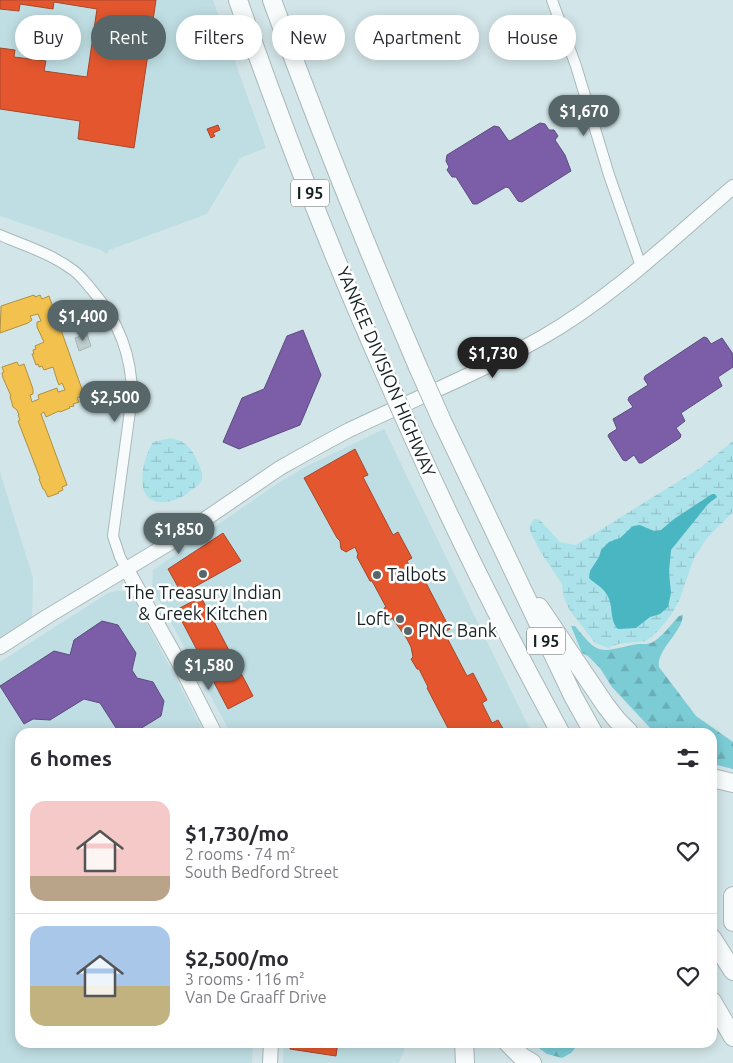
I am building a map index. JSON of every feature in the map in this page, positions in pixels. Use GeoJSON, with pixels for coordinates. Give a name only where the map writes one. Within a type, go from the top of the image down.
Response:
{"type":"FeatureCollection","features":[{"type":"Feature","properties":{"kind":"highway","name":"YANKEE DIVISION HIGHWAY"},"geometry":{"type":"LineString","coordinates":[[238,0],[302,174],[389,383],[441,499],[530,677],[558,728]]}},
{"type":"Feature","properties":{"kind":"highway","name":"YANKEE DIVISION HIGHWAY"},"geometry":{"type":"LineString","coordinates":[[272,0],[322,135],[418,367],[502,548],[573,696],[591,728]]}},
{"type":"Feature","properties":{"kind":"highway"},"geometry":{"type":"LineString","coordinates":[[502,548],[598,693],[625,728]]}},
{"type":"Feature","properties":{"kind":"highway"},"geometry":{"type":"LineString","coordinates":[[530,677],[546,728]]}},
{"type":"Feature","properties":{"kind":"highway"},"geometry":{"type":"LineString","coordinates":[[717,779],[733,783]]}},
{"type":"Feature","properties":{"kind":"highway"},"geometry":{"type":"LineString","coordinates":[[733,896],[733,922]]}},
{"type":"Feature","properties":{"kind":"highway"},"geometry":{"type":"LineString","coordinates":[[717,946],[733,971]]}},
{"type":"Feature","properties":{"kind":"highway"},"geometry":{"type":"LineString","coordinates":[[717,1010],[733,1038]]}},
{"type":"Feature","properties":{"kind":"highway"},"geometry":{"type":"LineString","coordinates":[[717,1023],[733,1038]]}},
{"type":"Feature","properties":{"kind":"highway"},"geometry":{"type":"LineString","coordinates":[[464,1048],[465,1063]]}},
{"type":"Feature","properties":{"kind":"highway"},"geometry":{"type":"LineString","coordinates":[[513,1048],[532,1063]]}},
{"type":"Feature","properties":{"kind":"main road"},"geometry":{"type":"LineString","coordinates":[[0,648],[40,621],[173,541],[298,458],[349,430],[502,358],[544,336],[585,310],[641,266],[733,188]]}},
{"type":"Feature","properties":{"kind":"main road"},"geometry":{"type":"LineString","coordinates":[[127,570],[212,728]]}},
{"type":"Feature","properties":{"kind":"main road"},"geometry":{"type":"LineString","coordinates":[[270,1063],[271,1048]]}},
{"type":"Feature","properties":{"kind":"street"},"geometry":{"type":"LineString","coordinates":[[552,0],[576,66],[609,175],[641,266]]}},
{"type":"Feature","properties":{"kind":"street"},"geometry":{"type":"LineString","coordinates":[[0,234],[53,258],[77,273],[106,307],[122,337],[131,373],[132,396],[113,536],[127,570]]}},
{"type":"Feature","properties":{"kind":"shaded area"},"geometry":{"type":"Polygon","coordinates":[[[0,0],[213,0],[218,15],[176,15],[176,60],[234,60],[266,148],[240,158],[207,214],[109,250],[107,254],[101,250],[0,216],[0,0]]]}},
{"type":"Feature","properties":{"kind":"shaded area"},"geometry":{"type":"Polygon","coordinates":[[[384,429],[529,728],[228,728],[152,587],[153,570],[275,485],[303,468],[384,429]]]}},
{"type":"Feature","properties":{"kind":"shaded area"},"geometry":{"type":"Polygon","coordinates":[[[0,472],[33,578],[32,617],[0,637],[0,472]]]}},
{"type":"Feature","properties":{"kind":"shaded area"},"geometry":{"type":"Polygon","coordinates":[[[712,494],[715,494],[717,497],[708,504],[671,550],[669,572],[671,593],[668,607],[660,614],[650,617],[636,628],[618,629],[613,621],[607,595],[589,578],[590,571],[601,550],[609,542],[620,538],[633,526],[640,525],[654,531],[661,530],[712,494]]]}},
{"type":"Feature","properties":{"kind":"shaded area"},"geometry":{"type":"Polygon","coordinates":[[[123,591],[133,597],[202,728],[15,728],[15,1048],[253,1048],[252,1063],[0,1063],[0,662],[108,593],[123,591]]]}},
{"type":"Feature","properties":{"kind":"shaded area"},"geometry":{"type":"Polygon","coordinates":[[[284,1048],[405,1048],[399,1063],[283,1063],[284,1048]]]}},
{"type":"Feature","properties":{"kind":"green space"},"geometry":{"type":"Polygon","coordinates":[[[170,438],[186,444],[196,458],[202,475],[196,487],[179,498],[166,502],[155,501],[148,497],[144,490],[142,480],[145,460],[153,442],[170,438]]]}},
{"type":"Feature","properties":{"kind":"green space"},"geometry":{"type":"Polygon","coordinates":[[[733,441],[733,512],[707,538],[694,558],[679,601],[671,615],[658,631],[646,641],[618,644],[608,648],[595,643],[569,609],[563,595],[562,584],[540,551],[531,533],[529,527],[534,519],[540,520],[560,542],[576,545],[700,468],[733,441]]]}},
{"type":"Feature","properties":{"kind":"green space"},"geometry":{"type":"Polygon","coordinates":[[[683,615],[682,622],[661,654],[659,667],[696,716],[713,728],[650,728],[612,687],[600,668],[588,656],[582,653],[571,626],[575,626],[594,646],[605,650],[634,644],[651,643],[663,634],[679,616],[683,615]]]}},
{"type":"Feature","properties":{"kind":"green space"},"geometry":{"type":"Polygon","coordinates":[[[717,731],[733,742],[733,769],[717,765],[717,731]]]}},
{"type":"Feature","properties":{"kind":"green space"},"geometry":{"type":"Polygon","coordinates":[[[539,1048],[575,1048],[571,1053],[562,1058],[547,1054],[539,1048]]]}},
{"type":"Feature","properties":{"kind":"building: Homes"},"geometry":{"type":"Polygon","coordinates":[[[34,295],[35,297],[40,295],[42,299],[49,296],[84,395],[77,398],[79,402],[73,404],[74,406],[70,408],[46,417],[44,412],[41,414],[67,485],[62,487],[63,490],[59,493],[48,497],[39,479],[18,421],[20,420],[19,415],[13,407],[2,373],[4,372],[2,367],[17,362],[19,366],[24,364],[33,389],[33,394],[30,395],[32,402],[39,399],[38,395],[57,388],[58,392],[65,390],[62,383],[59,385],[53,367],[44,370],[42,366],[39,367],[38,364],[36,365],[32,354],[34,354],[33,350],[36,349],[35,346],[44,342],[37,327],[37,322],[41,321],[38,314],[30,316],[32,320],[28,323],[0,333],[1,306],[34,295]]]}},
{"type":"Feature","properties":{"kind":"building: Shops"},"geometry":{"type":"Polygon","coordinates":[[[0,0],[156,0],[154,15],[96,15],[97,9],[54,2],[53,9],[20,4],[19,11],[0,9],[0,0]]]}},
{"type":"Feature","properties":{"kind":"building: Shops"},"geometry":{"type":"Polygon","coordinates":[[[0,48],[15,50],[15,60],[46,61],[44,71],[87,77],[91,50],[91,60],[147,60],[134,148],[78,139],[80,121],[0,109],[0,48]]]}},
{"type":"Feature","properties":{"kind":"building: Shops"},"geometry":{"type":"Polygon","coordinates":[[[218,125],[220,130],[213,133],[215,136],[211,138],[207,129],[218,125]]]}},
{"type":"Feature","properties":{"kind":"building: Shops"},"geometry":{"type":"Polygon","coordinates":[[[355,449],[368,475],[363,477],[393,535],[398,532],[412,558],[407,561],[418,582],[424,579],[450,629],[444,632],[467,676],[473,673],[487,700],[482,703],[492,723],[498,720],[503,728],[448,728],[419,669],[417,669],[411,659],[413,657],[411,647],[407,639],[393,619],[390,619],[384,608],[386,607],[357,557],[358,554],[355,547],[346,552],[341,549],[340,541],[304,478],[355,449]]]}},
{"type":"Feature","properties":{"kind":"building: Shops"},"geometry":{"type":"Polygon","coordinates":[[[223,533],[241,561],[182,594],[168,569],[223,533]]]}},
{"type":"Feature","properties":{"kind":"building: Shops"},"geometry":{"type":"Polygon","coordinates":[[[201,597],[253,696],[228,709],[176,610],[201,597]]]}},
{"type":"Feature","properties":{"kind":"building: Shops"},"geometry":{"type":"Polygon","coordinates":[[[290,1048],[337,1048],[336,1056],[290,1048]]]}},
{"type":"Feature","properties":{"kind":"building: Offices"},"geometry":{"type":"Polygon","coordinates":[[[540,123],[545,124],[549,130],[554,130],[558,136],[555,140],[565,155],[571,171],[522,202],[518,201],[509,188],[506,187],[477,204],[473,204],[456,177],[452,177],[447,170],[449,167],[446,161],[447,155],[494,126],[499,127],[510,141],[540,123]]]}},
{"type":"Feature","properties":{"kind":"building: Offices"},"geometry":{"type":"Polygon","coordinates":[[[303,330],[321,375],[300,425],[239,449],[223,442],[242,398],[264,389],[287,336],[303,330]]]}},
{"type":"Feature","properties":{"kind":"building: Offices"},"geometry":{"type":"Polygon","coordinates":[[[704,337],[711,344],[722,338],[733,354],[733,367],[718,377],[722,386],[681,413],[685,421],[676,428],[681,435],[680,438],[642,463],[639,463],[634,455],[626,461],[623,460],[608,436],[617,429],[613,419],[633,407],[628,400],[629,397],[648,385],[644,379],[645,376],[704,337]]]}},
{"type":"Feature","properties":{"kind":"building: Offices"},"geometry":{"type":"Polygon","coordinates":[[[102,621],[118,625],[136,653],[132,670],[137,678],[153,682],[164,701],[161,716],[142,728],[116,728],[100,703],[84,699],[50,720],[33,719],[24,724],[0,686],[54,651],[70,655],[74,640],[102,621]]]}},
{"type":"Feature","properties":{"kind":"building: Other"},"geometry":{"type":"Polygon","coordinates":[[[87,334],[91,346],[79,351],[75,338],[87,334]]]}},
{"type":"Feature","properties":{"kind":"place","name":"The Treasury Indian & Greek Kitchen"},"geometry":{"type":"Point","coordinates":[203,574]}},
{"type":"Feature","properties":{"kind":"place","name":"Talbots"},"geometry":{"type":"Point","coordinates":[377,575]}},
{"type":"Feature","properties":{"kind":"place","name":"Loft"},"geometry":{"type":"Point","coordinates":[400,619]}},
{"type":"Feature","properties":{"kind":"place","name":"PNC Bank"},"geometry":{"type":"Point","coordinates":[408,631]}}]}
